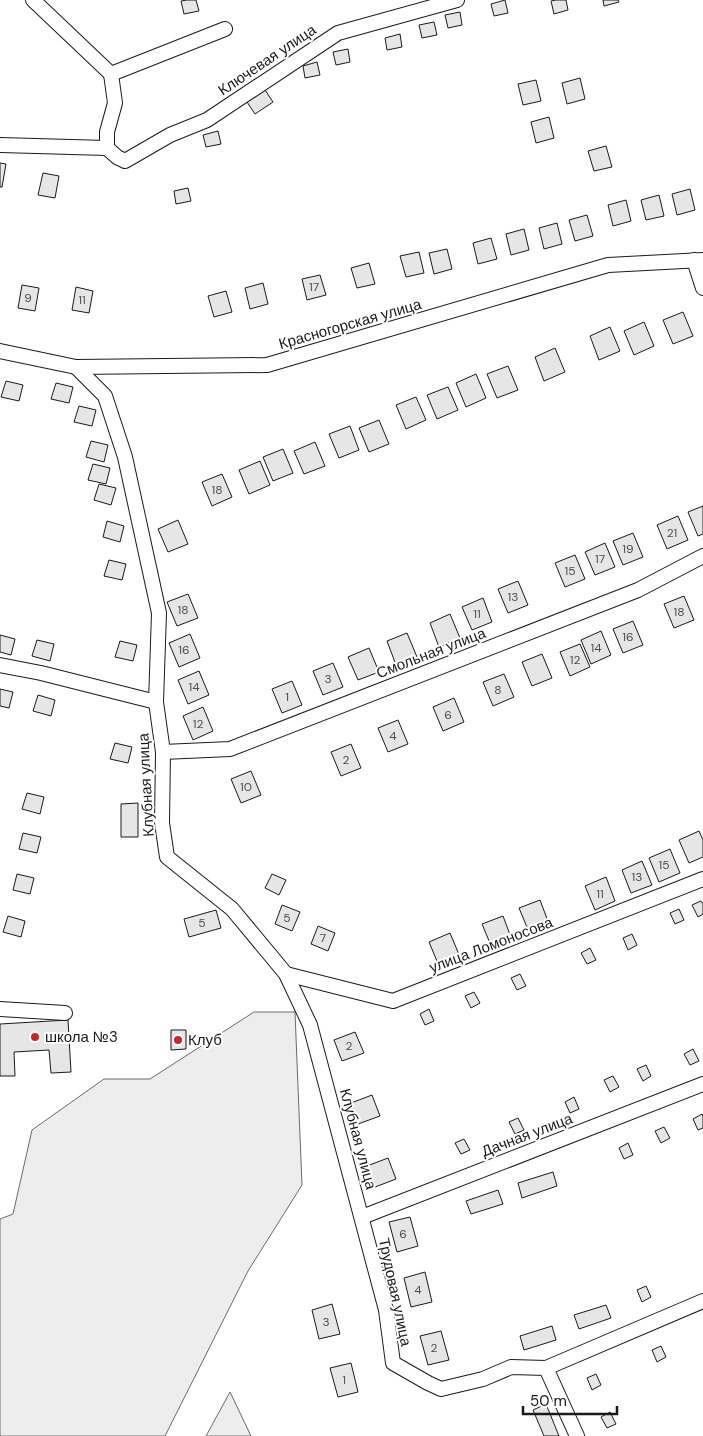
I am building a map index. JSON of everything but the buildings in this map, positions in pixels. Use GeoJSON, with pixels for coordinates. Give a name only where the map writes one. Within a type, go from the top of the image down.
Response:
{"type":"FeatureCollection","features":[{"type":"Feature","properties":{"kind":"street"},"geometry":{"type":"LineString","coordinates":[[33,0],[111,74],[115,103],[107,132],[107,148]]}},
{"type":"Feature","properties":{"kind":"street","name":"Ключевая улица"},"geometry":{"type":"LineString","coordinates":[[0,145],[107,148],[118,158],[125,161],[170,135],[207,120],[338,33],[457,0]]}},
{"type":"Feature","properties":{"kind":"street"},"geometry":{"type":"LineString","coordinates":[[111,74],[225,28]]}},
{"type":"Feature","properties":{"kind":"street"},"geometry":{"type":"LineString","coordinates":[[698,260],[703,288]]}},
{"type":"Feature","properties":{"kind":"street","name":"Красногорская улица"},"geometry":{"type":"LineString","coordinates":[[0,351],[76,367],[267,365],[608,265],[698,260]]}},
{"type":"Feature","properties":{"kind":"street","name":"Клубная улица"},"geometry":{"type":"LineString","coordinates":[[76,367],[104,396],[125,457],[159,613],[156,702],[163,752],[162,823],[167,856],[232,909],[286,974],[310,1025],[362,1217]]}},
{"type":"Feature","properties":{"kind":"street","name":"Смольная улица"},"geometry":{"type":"LineString","coordinates":[[163,752],[230,749],[638,590],[703,556]]}},
{"type":"Feature","properties":{"kind":"street"},"geometry":{"type":"LineString","coordinates":[[0,664],[156,702]]}},
{"type":"Feature","properties":{"kind":"street","name":"улица Ломоносова"},"geometry":{"type":"LineString","coordinates":[[286,974],[393,1001],[703,880]]}},
{"type":"Feature","properties":{"kind":"street"},"geometry":{"type":"LineString","coordinates":[[0,1009],[65,1013]]}},
{"type":"Feature","properties":{"kind":"street","name":"Дачная улица"},"geometry":{"type":"LineString","coordinates":[[362,1217],[703,1084]]}},
{"type":"Feature","properties":{"kind":"street","name":"Трудовая улица"},"geometry":{"type":"LineString","coordinates":[[362,1217],[386,1310],[394,1362],[441,1389],[483,1379],[511,1367],[546,1368],[703,1301]]}},
{"type":"Feature","properties":{"kind":"street"},"geometry":{"type":"LineString","coordinates":[[546,1368],[577,1436]]}},
{"type":"Feature","properties":{"kind":"shaded area"},"geometry":{"type":"Polygon","coordinates":[[[254,1012],[295,1012],[302,1185],[248,1271],[165,1436],[0,1436],[0,1219],[13,1214],[32,1130],[104,1079],[150,1079],[254,1012]]]}},
{"type":"Feature","properties":{"kind":"shaded area"},"geometry":{"type":"Polygon","coordinates":[[[230,1392],[251,1436],[206,1436],[230,1392]]]}},
{"type":"Feature","properties":{"kind":"place","name":"школа №3"},"geometry":{"type":"Point","coordinates":[35,1037]}},
{"type":"Feature","properties":{"kind":"place","name":"Клуб"},"geometry":{"type":"Point","coordinates":[178,1040]}}]}
